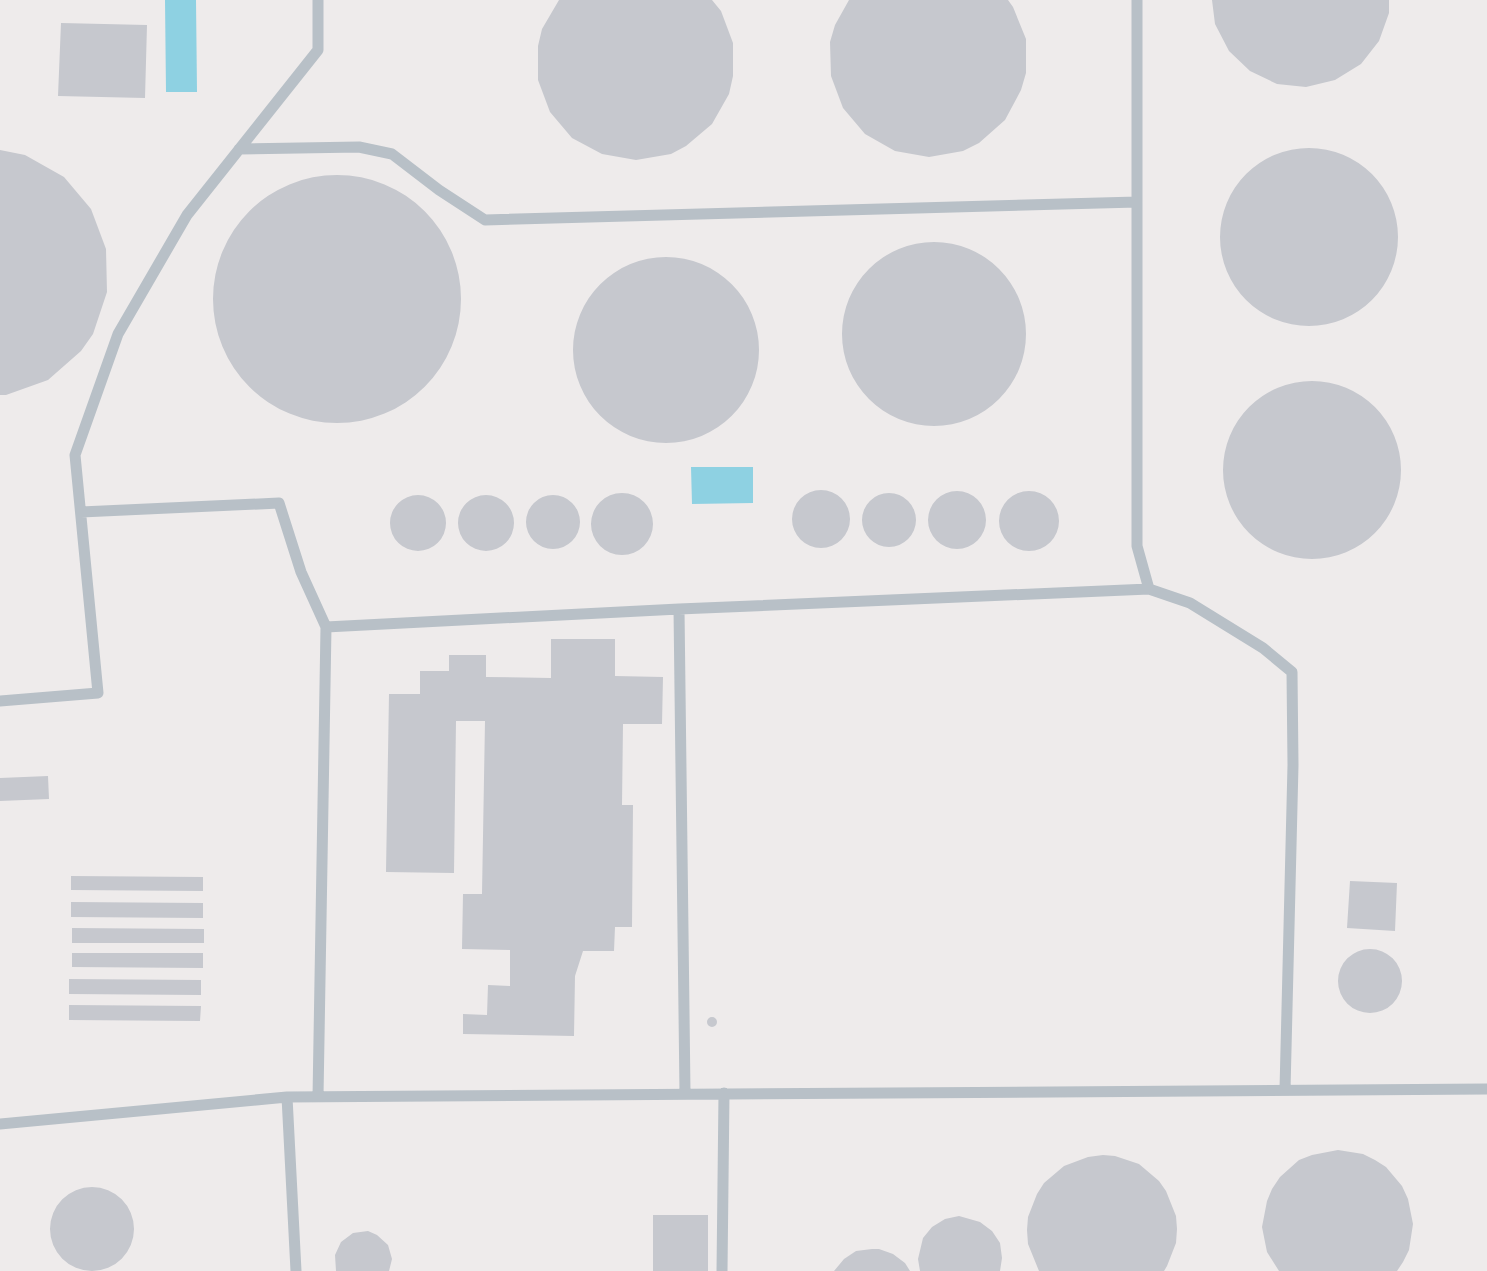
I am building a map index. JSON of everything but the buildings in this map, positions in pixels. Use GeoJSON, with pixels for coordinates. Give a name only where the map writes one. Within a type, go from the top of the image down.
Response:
{"type":"FeatureCollection","features":[{"type":"Feature","properties":{"kind":"lane"},"geometry":{"type":"LineString","coordinates":[[0,701],[98,693],[75,455],[118,334],[187,215],[318,50],[318,0]]}},
{"type":"Feature","properties":{"kind":"lane"},"geometry":{"type":"LineString","coordinates":[[1137,0],[1137,546],[1149,589]]}},
{"type":"Feature","properties":{"kind":"lane"},"geometry":{"type":"LineString","coordinates":[[239,149],[359,147],[392,154],[485,220],[1137,202]]}},
{"type":"Feature","properties":{"kind":"lane"},"geometry":{"type":"LineString","coordinates":[[81,512],[279,503],[301,572],[326,627],[318,1097]]}},
{"type":"Feature","properties":{"kind":"lane"},"geometry":{"type":"LineString","coordinates":[[326,627],[1149,589],[1190,603],[1263,648],[1292,672],[1293,765],[1285,1090]]}},
{"type":"Feature","properties":{"kind":"lane"},"geometry":{"type":"LineString","coordinates":[[679,609],[685,1093]]}},
{"type":"Feature","properties":{"kind":"lane"},"geometry":{"type":"LineString","coordinates":[[0,1124],[287,1097],[1487,1089]]}},
{"type":"Feature","properties":{"kind":"lane"},"geometry":{"type":"LineString","coordinates":[[722,1271],[724,1093]]}},
{"type":"Feature","properties":{"kind":"lane"},"geometry":{"type":"LineString","coordinates":[[287,1097],[296,1271]]}},
{"type":"Feature","properties":{"kind":"water"},"geometry":{"type":"Polygon","coordinates":[[[165,0],[196,0],[197,92],[166,92],[165,0]]]}},
{"type":"Feature","properties":{"kind":"water"},"geometry":{"type":"Polygon","coordinates":[[[691,467],[753,467],[753,503],[692,504],[691,467]]]}}]}
